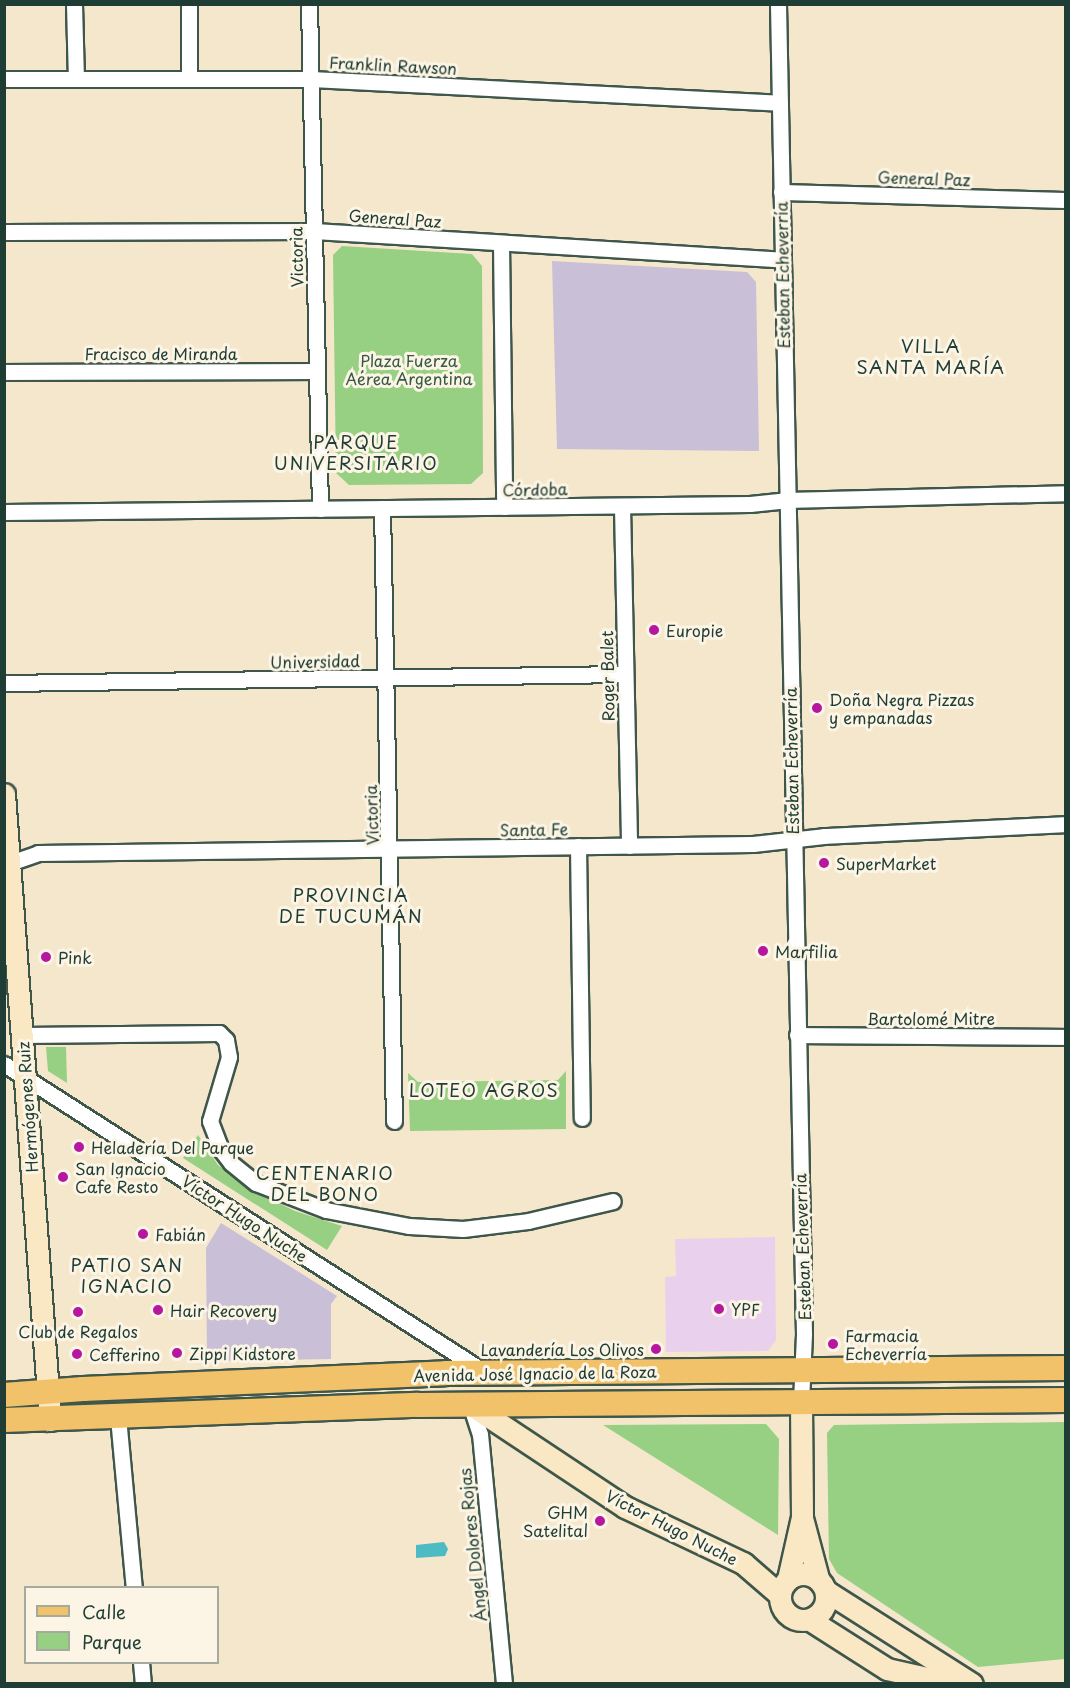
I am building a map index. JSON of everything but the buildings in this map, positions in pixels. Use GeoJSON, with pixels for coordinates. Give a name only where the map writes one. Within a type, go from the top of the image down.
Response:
{"type":"FeatureCollection","features":[{"type":"Feature","properties":{"kind":"main road","name":"Avenida José Ignacio de la Roza"},"geometry":{"type":"LineString","coordinates":[[4,1395],[486,1373],[1065,1368]]}},
{"type":"Feature","properties":{"kind":"main road","name":"Avenida José Ignacio de la Roza"},"geometry":{"type":"LineString","coordinates":[[4,1420],[470,1404],[1065,1400]]}},
{"type":"Feature","properties":{"kind":"street"},"geometry":{"type":"LineString","coordinates":[[74,4],[76,79]]}},
{"type":"Feature","properties":{"kind":"street"},"geometry":{"type":"LineString","coordinates":[[189,4],[189,79]]}},
{"type":"Feature","properties":{"kind":"street","name":"Victoria"},"geometry":{"type":"LineString","coordinates":[[309,4],[320,509]]}},
{"type":"Feature","properties":{"kind":"street","name":"Esteban Echeverría"},"geometry":{"type":"LineString","coordinates":[[778,4],[796,1035],[804,1334],[801,1370],[802,1517],[784,1587]]}},
{"type":"Feature","properties":{"kind":"street","name":"Franklin Rawson"},"geometry":{"type":"LineString","coordinates":[[4,79],[310,79],[779,103]]}},
{"type":"Feature","properties":{"kind":"street","name":"General Paz"},"geometry":{"type":"LineString","coordinates":[[781,192],[1065,200]]}},
{"type":"Feature","properties":{"kind":"street","name":"General Paz"},"geometry":{"type":"LineString","coordinates":[[4,232],[314,231],[782,260]]}},
{"type":"Feature","properties":{"kind":"street"},"geometry":{"type":"LineString","coordinates":[[501,243],[504,507]]}},
{"type":"Feature","properties":{"kind":"street","name":"Fracisco de Miranda"},"geometry":{"type":"LineString","coordinates":[[4,372],[317,370]]}},
{"type":"Feature","properties":{"kind":"street","name":"Córdoba"},"geometry":{"type":"LineString","coordinates":[[4,512],[750,504],[786,500],[1065,493]]}},
{"type":"Feature","properties":{"kind":"street","name":"Roger Balet"},"geometry":{"type":"LineString","coordinates":[[622,506],[629,846]]}},
{"type":"Feature","properties":{"kind":"street","name":"Victoria"},"geometry":{"type":"LineString","coordinates":[[382,508],[394,1121]]}},
{"type":"Feature","properties":{"kind":"street","name":"Universidad"},"geometry":{"type":"LineString","coordinates":[[4,683],[625,674]]}},
{"type":"Feature","properties":{"kind":"street","name":"Hermógenes Ruiz"},"geometry":{"type":"LineString","coordinates":[[4,794],[7,864],[50,1420]]}},
{"type":"Feature","properties":{"kind":"street","name":"Santa Fe"},"geometry":{"type":"LineString","coordinates":[[7,864],[38,853],[753,844],[1065,824]]}},
{"type":"Feature","properties":{"kind":"street"},"geometry":{"type":"LineString","coordinates":[[578,846],[582,1118]]}},
{"type":"Feature","properties":{"kind":"street"},"geometry":{"type":"LineString","coordinates":[[21,1035],[219,1033],[226,1040],[229,1057],[210,1121],[221,1150],[231,1163],[256,1183],[326,1210],[409,1226],[463,1228],[528,1221],[613,1201]]}},
{"type":"Feature","properties":{"kind":"street","name":"Bartolomé Mitre"},"geometry":{"type":"LineString","coordinates":[[796,1035],[1065,1037]]}},
{"type":"Feature","properties":{"kind":"street","name":"Víctor Hugo Nuche"},"geometry":{"type":"LineString","coordinates":[[4,1064],[486,1373]]}},
{"type":"Feature","properties":{"kind":"street","name":"Víctor Hugo Nuche"},"geometry":{"type":"LineString","coordinates":[[470,1404],[625,1507],[740,1561],[784,1587]]}},
{"type":"Feature","properties":{"kind":"street","name":"Ángel Dolores Rojas"},"geometry":{"type":"LineString","coordinates":[[470,1404],[480,1434],[504,1683]]}},
{"type":"Feature","properties":{"kind":"street"},"geometry":{"type":"LineString","coordinates":[[118,1417],[134,1586]]}},
{"type":"Feature","properties":{"kind":"street","name":"Esteban Echeverría"},"geometry":{"type":"LineString","coordinates":[[802,1517],[822,1585]]}},
{"type":"Feature","properties":{"kind":"street"},"geometry":{"type":"LineString","coordinates":[[903,1683],[887,1669],[810,1620],[792,1618],[781,1605],[784,1587],[802,1574],[972,1683]]}},
{"type":"Feature","properties":{"kind":"street"},"geometry":{"type":"LineString","coordinates":[[810,1620],[823,1610],[826,1602],[822,1585]]}},
{"type":"Feature","properties":{"kind":"street"},"geometry":{"type":"LineString","coordinates":[[910,1644],[933,1681]]}},
{"type":"Feature","properties":{"kind":"street"},"geometry":{"type":"LineString","coordinates":[[141,1664],[143,1683]]}},
{"type":"Feature","properties":{"kind":"street"},"geometry":{"type":"LineString","coordinates":[[887,1669],[933,1681],[953,1683]]}},
{"type":"Feature","properties":{"kind":"shaded area"},"geometry":{"type":"Polygon","coordinates":[[[552,261],[747,272],[756,282],[759,451],[557,449],[552,261]]]}},
{"type":"Feature","properties":{"kind":"shaded area"},"geometry":{"type":"Polygon","coordinates":[[[221,1223],[337,1296],[331,1304],[331,1359],[207,1361],[206,1248],[221,1223]]]}},
{"type":"Feature","properties":{"kind":"shaded area","name":"YPF"},"geometry":{"type":"Polygon","coordinates":[[[775,1237],[776,1340],[768,1351],[666,1352],[665,1277],[676,1276],[675,1239],[775,1237]]]}},
{"type":"Feature","properties":{"kind":"green space","name":"Plaza Fuerza Aérea Argentina"},"geometry":{"type":"Polygon","coordinates":[[[342,246],[472,254],[482,266],[483,473],[471,484],[349,485],[336,473],[333,255],[342,246]]]}},
{"type":"Feature","properties":{"kind":"green space"},"geometry":{"type":"Polygon","coordinates":[[[46,1047],[66,1047],[67,1083],[48,1071],[46,1047]]]}},
{"type":"Feature","properties":{"kind":"green space"},"geometry":{"type":"Polygon","coordinates":[[[566,1071],[566,1129],[410,1131],[408,1073],[418,1082],[558,1080],[566,1071]]]}},
{"type":"Feature","properties":{"kind":"green space"},"geometry":{"type":"Polygon","coordinates":[[[198,1135],[218,1165],[252,1190],[295,1211],[342,1226],[327,1250],[183,1158],[198,1135]]]}},
{"type":"Feature","properties":{"kind":"green space"},"geometry":{"type":"Polygon","coordinates":[[[1065,1422],[1065,1659],[978,1667],[837,1573],[829,1559],[827,1433],[834,1425],[1065,1422]]]}},
{"type":"Feature","properties":{"kind":"green space"},"geometry":{"type":"Polygon","coordinates":[[[766,1424],[779,1439],[778,1535],[603,1425],[766,1424]]]}},
{"type":"Feature","properties":{"kind":"water"},"geometry":{"type":"Polygon","coordinates":[[[444,1542],[448,1549],[445,1556],[416,1558],[416,1545],[444,1542]]]}},
{"type":"Feature","properties":{"kind":"place","name":"Europie"},"geometry":{"type":"Point","coordinates":[654,630]}},
{"type":"Feature","properties":{"kind":"place","name":"Doña Negra Pizzas y empanadas"},"geometry":{"type":"Point","coordinates":[817,708]}},
{"type":"Feature","properties":{"kind":"place","name":"SuperMarket"},"geometry":{"type":"Point","coordinates":[824,863]}},
{"type":"Feature","properties":{"kind":"place","name":"Marfilia"},"geometry":{"type":"Point","coordinates":[763,951]}},
{"type":"Feature","properties":{"kind":"place","name":"Pink"},"geometry":{"type":"Point","coordinates":[46,957]}},
{"type":"Feature","properties":{"kind":"place","name":"Heladería Del Parque"},"geometry":{"type":"Point","coordinates":[79,1147]}},
{"type":"Feature","properties":{"kind":"place","name":"San Ignacio Cafe Resto"},"geometry":{"type":"Point","coordinates":[63,1177]}},
{"type":"Feature","properties":{"kind":"place","name":"Fabián"},"geometry":{"type":"Point","coordinates":[143,1234]}},
{"type":"Feature","properties":{"kind":"place","name":"YPF"},"geometry":{"type":"Point","coordinates":[719,1309]}},
{"type":"Feature","properties":{"kind":"place","name":"Hair Recovery"},"geometry":{"type":"Point","coordinates":[158,1310]}},
{"type":"Feature","properties":{"kind":"place","name":"Club de Regalos"},"geometry":{"type":"Point","coordinates":[78,1312]}},
{"type":"Feature","properties":{"kind":"place","name":"Farmacia Echeverría"},"geometry":{"type":"Point","coordinates":[833,1344]}},
{"type":"Feature","properties":{"kind":"place","name":"Lavandería Los Olivos"},"geometry":{"type":"Point","coordinates":[656,1349]}},
{"type":"Feature","properties":{"kind":"place","name":"Zippi Kidstore"},"geometry":{"type":"Point","coordinates":[177,1353]}},
{"type":"Feature","properties":{"kind":"place","name":"Cefferino"},"geometry":{"type":"Point","coordinates":[77,1354]}},
{"type":"Feature","properties":{"kind":"place","name":"GHM Satelital"},"geometry":{"type":"Point","coordinates":[600,1521]}},
{"type":"Feature","properties":{"kind":"district","name":"VILLA SANTA MARÍA"},"geometry":{"type":"Point","coordinates":[931,357]}},
{"type":"Feature","properties":{"kind":"district","name":"PARQUE UNIVERSITARIO"},"geometry":{"type":"Point","coordinates":[356,453]}},
{"type":"Feature","properties":{"kind":"district","name":"PROVINCIA DE TUCUMÁN"},"geometry":{"type":"Point","coordinates":[351,906]}},
{"type":"Feature","properties":{"kind":"district","name":"LOTEO AGROS"},"geometry":{"type":"Point","coordinates":[484,1090]}},
{"type":"Feature","properties":{"kind":"district","name":"CENTENARIO DEL BONO"},"geometry":{"type":"Point","coordinates":[325,1184]}},
{"type":"Feature","properties":{"kind":"district","name":"PATIO SAN IGNACIO"},"geometry":{"type":"Point","coordinates":[127,1276]}}]}
